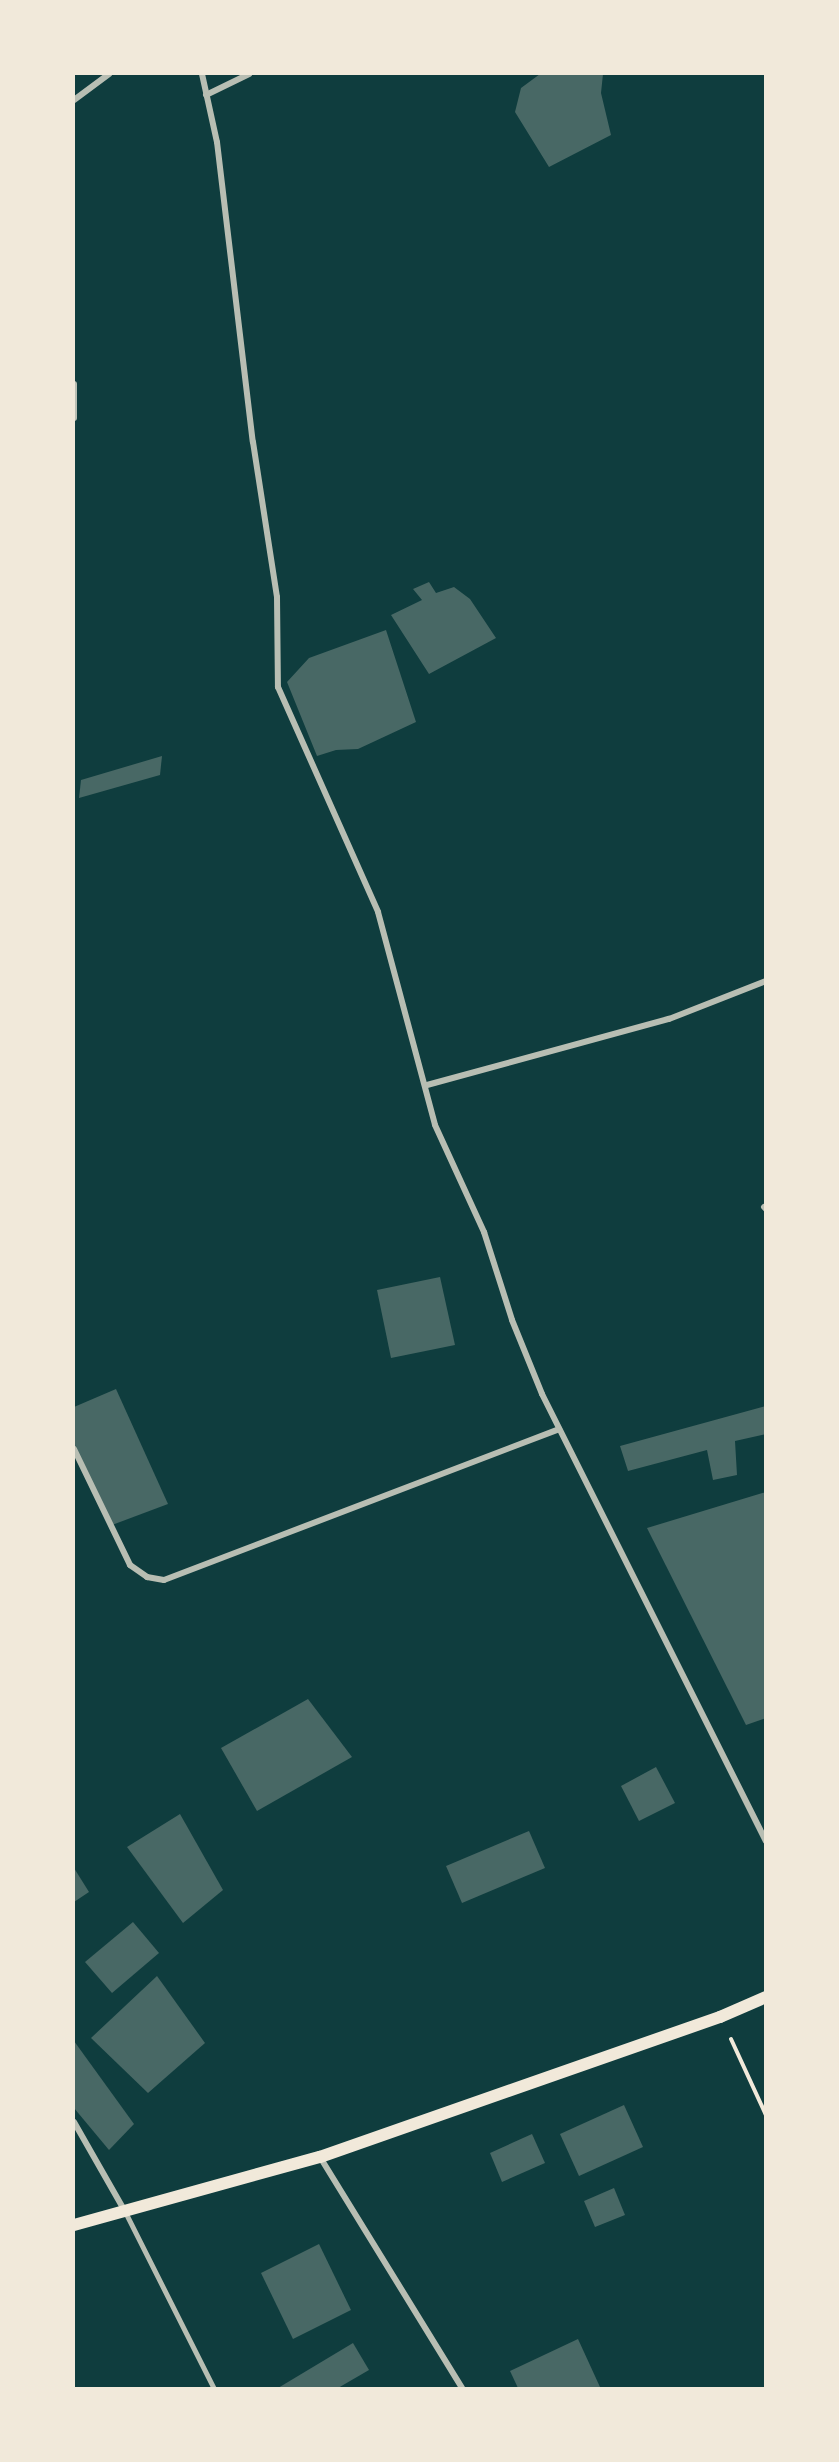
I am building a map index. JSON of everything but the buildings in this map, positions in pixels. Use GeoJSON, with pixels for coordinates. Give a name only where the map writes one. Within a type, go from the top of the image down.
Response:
{"type":"FeatureCollection","features":[{"type":"Feature","properties":{"kind":"main road"},"geometry":{"type":"LineString","coordinates":[[74,2226],[320,2157],[720,2017],[765,1997]]}},
{"type":"Feature","properties":{"kind":"street"},"geometry":{"type":"LineString","coordinates":[[74,100],[109,74]]}},
{"type":"Feature","properties":{"kind":"street"},"geometry":{"type":"LineString","coordinates":[[202,74],[217,142],[253,441],[278,597],[278,687],[378,912],[426,1084],[435,1125],[484,1232],[512,1320],[559,1429],[765,1841]]}},
{"type":"Feature","properties":{"kind":"street"},"geometry":{"type":"LineString","coordinates":[[206,95],[249,74]]}},
{"type":"Feature","properties":{"kind":"street"},"geometry":{"type":"LineString","coordinates":[[74,384],[74,418]]}},
{"type":"Feature","properties":{"kind":"street"},"geometry":{"type":"LineString","coordinates":[[426,1084],[669,1019],[765,981]]}},
{"type":"Feature","properties":{"kind":"street"},"geometry":{"type":"LineString","coordinates":[[74,1449],[130,1565],[147,1577],[164,1580],[559,1429]]}},
{"type":"Feature","properties":{"kind":"street"},"geometry":{"type":"LineString","coordinates":[[74,2122],[126,2213]]}},
{"type":"Feature","properties":{"kind":"street"},"geometry":{"type":"LineString","coordinates":[[320,2157],[462,2388]]}},
{"type":"Feature","properties":{"kind":"lane"},"geometry":{"type":"LineString","coordinates":[[126,2213],[214,2388]]}},
{"type":"Feature","properties":{"kind":"path"},"geometry":{"type":"LineString","coordinates":[[720,2017],[765,2115]]}}]}
